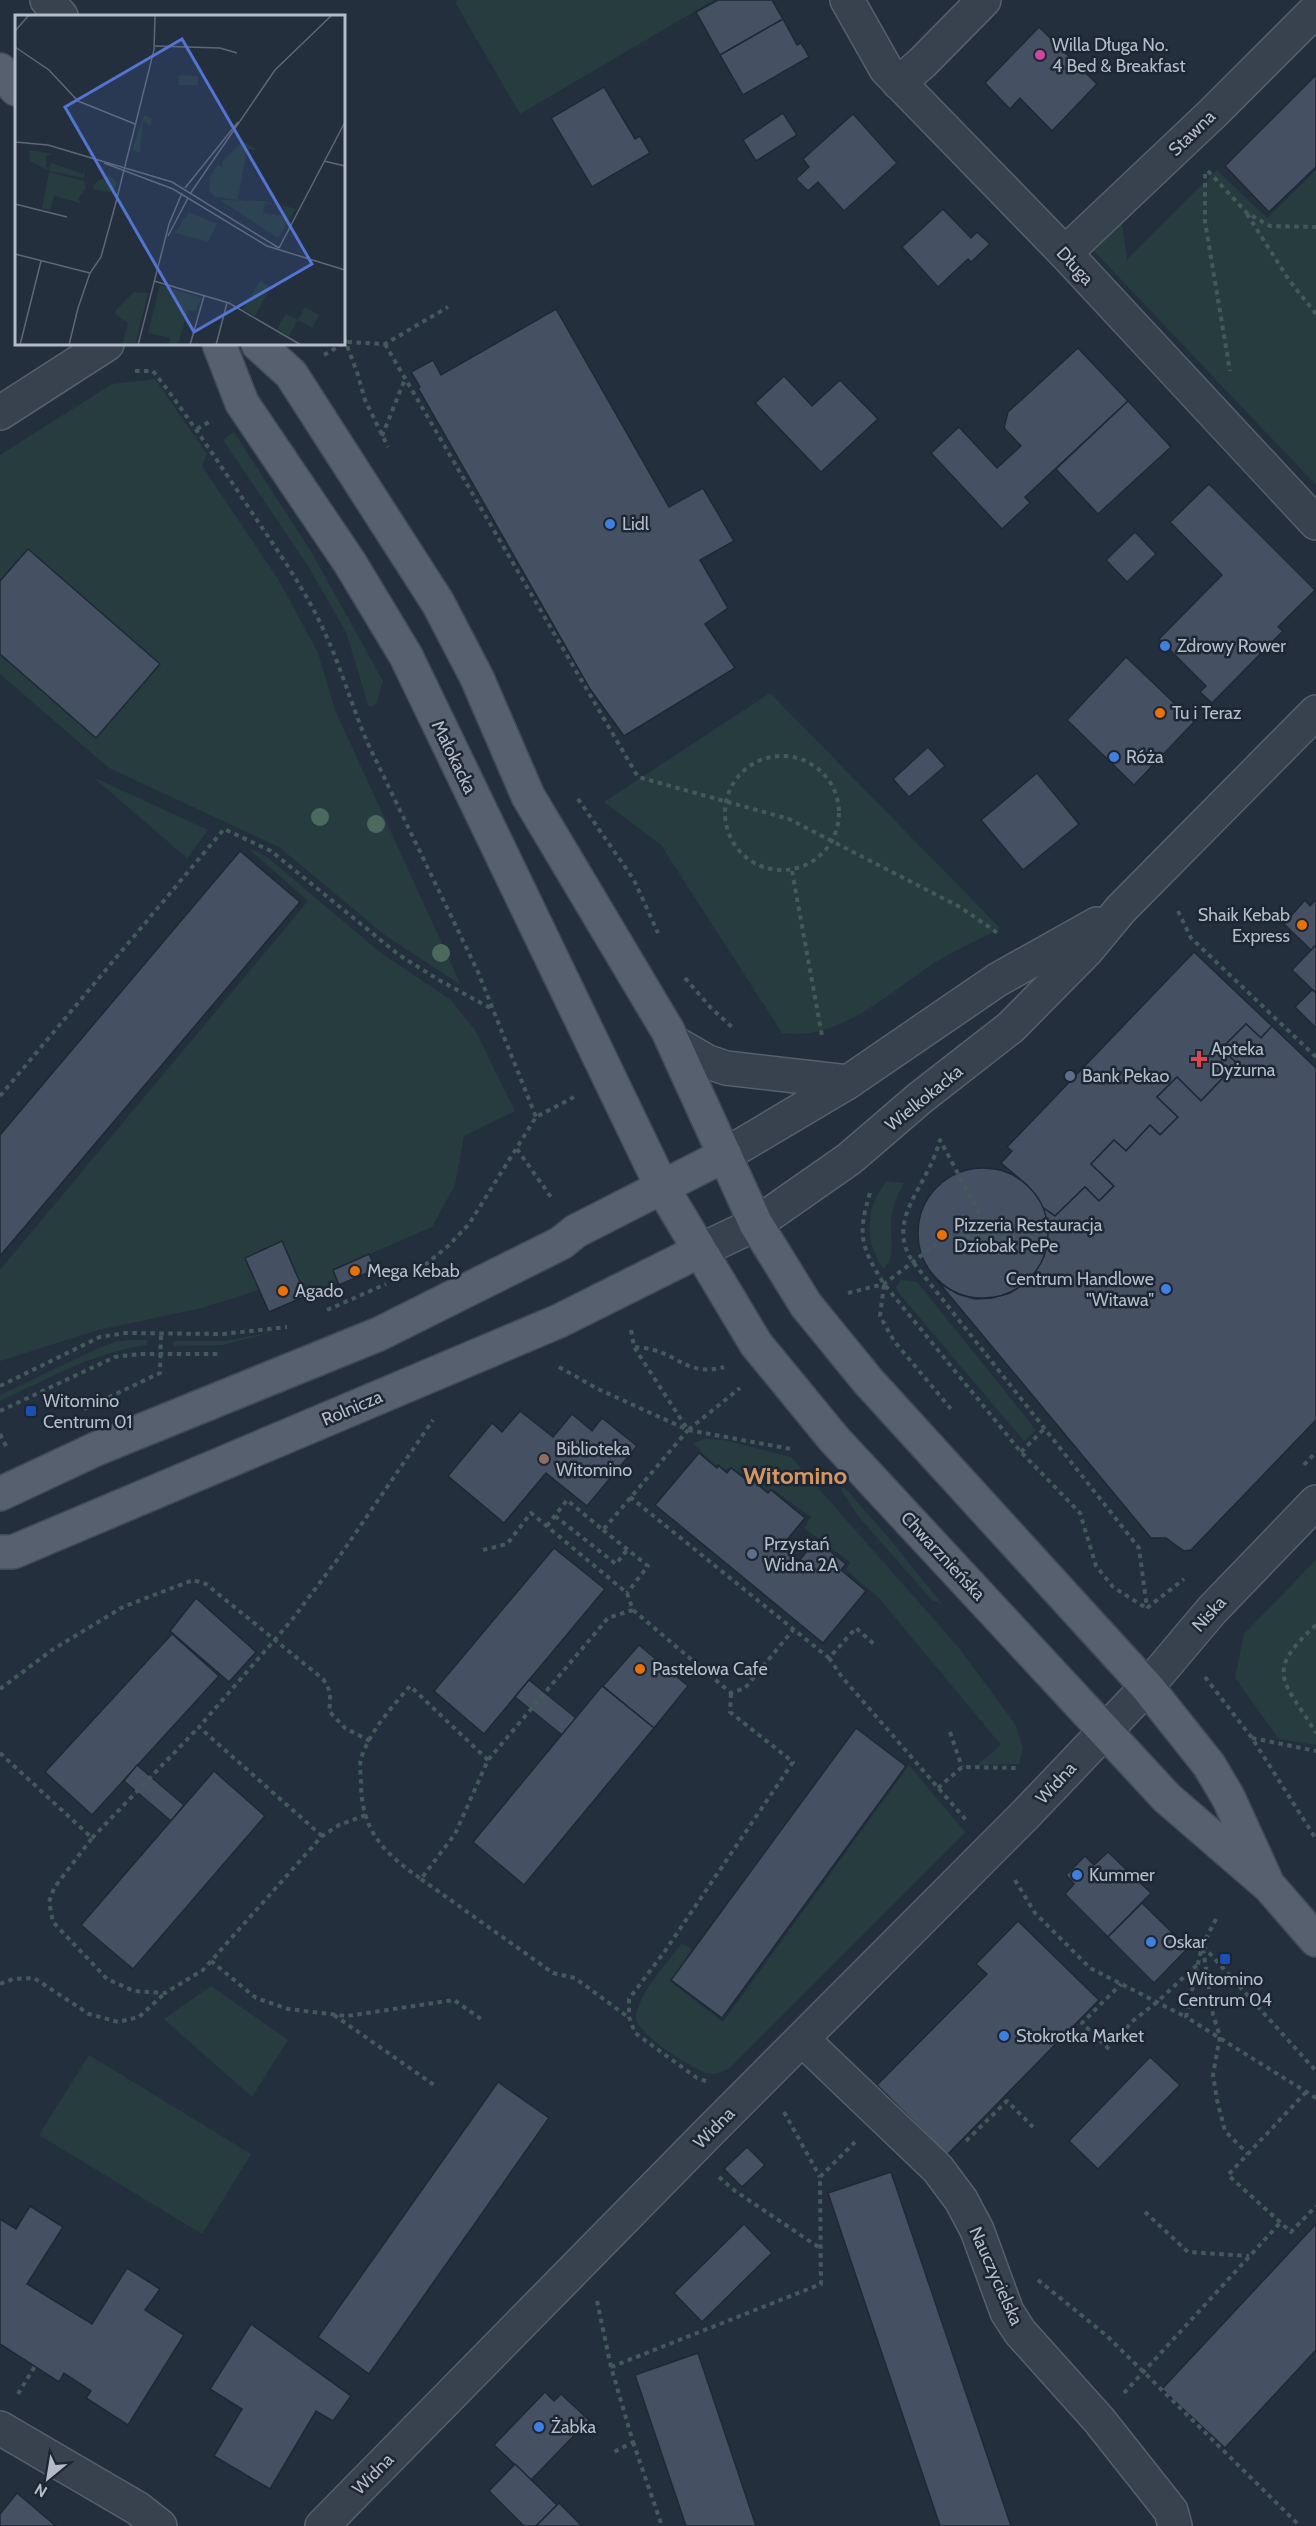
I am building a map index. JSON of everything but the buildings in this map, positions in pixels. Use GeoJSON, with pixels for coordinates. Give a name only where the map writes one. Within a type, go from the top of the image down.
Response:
{"type":"FeatureCollection","features":[{"type":"Feature","properties":{"kind":"main road"},"geometry":{"type":"LineString","coordinates":[[0,70],[15,88]]}},
{"type":"Feature","properties":{"kind":"main road","name":"Małokacka"},"geometry":{"type":"LineString","coordinates":[[219,345],[242,403],[350,563],[406,656],[662,1187]]}},
{"type":"Feature","properties":{"kind":"main road"},"geometry":{"type":"LineString","coordinates":[[259,345],[291,374],[438,603],[477,678],[528,796],[675,1043],[725,1155]]}},
{"type":"Feature","properties":{"kind":"main road","name":"Wielkokacka"},"geometry":{"type":"LineString","coordinates":[[662,1187],[725,1155]]}},
{"type":"Feature","properties":{"kind":"main road","name":"Chwarznieńska"},"geometry":{"type":"LineString","coordinates":[[725,1155],[756,1224],[806,1305],[868,1381],[1147,1687],[1209,1765],[1228,1797],[1270,1887]]}},
{"type":"Feature","properties":{"kind":"main road"},"geometry":{"type":"LineString","coordinates":[[0,1494],[96,1449],[380,1334],[561,1243],[576,1231],[662,1187]]}},
{"type":"Feature","properties":{"kind":"main road","name":"Chwarznieńska"},"geometry":{"type":"LineString","coordinates":[[662,1187],[756,1344],[834,1439],[1167,1798],[1270,1887],[1316,1940]]}},
{"type":"Feature","properties":{"kind":"main road","name":"Rolnicza"},"geometry":{"type":"LineString","coordinates":[[0,1552],[13,1552],[559,1321],[699,1251]]}},
{"type":"Feature","properties":{"kind":"street"},"geometry":{"type":"LineString","coordinates":[[47,0],[61,15]]}},
{"type":"Feature","properties":{"kind":"street","name":"Długa"},"geometry":{"type":"LineString","coordinates":[[847,0],[886,69],[1065,254],[1316,523]]}},
{"type":"Feature","properties":{"kind":"street"},"geometry":{"type":"LineString","coordinates":[[899,83],[984,0]]}},
{"type":"Feature","properties":{"kind":"street","name":"Stawna"},"geometry":{"type":"LineString","coordinates":[[1065,254],[1213,113],[1316,10]]}},
{"type":"Feature","properties":{"kind":"street"},"geometry":{"type":"LineString","coordinates":[[0,413],[105,345]]}},
{"type":"Feature","properties":{"kind":"street","name":"Wielkokacka"},"geometry":{"type":"LineString","coordinates":[[699,1251],[756,1224],[849,1159],[920,1098],[1011,1027],[1087,950],[1121,909],[1316,712]]}},
{"type":"Feature","properties":{"kind":"street","name":"Wielkokacka"},"geometry":{"type":"LineString","coordinates":[[725,1155],[848,1082],[997,980],[1121,909]]}},
{"type":"Feature","properties":{"kind":"street"},"geometry":{"type":"LineString","coordinates":[[675,1043],[708,1062],[726,1068],[848,1082]]}},
{"type":"Feature","properties":{"kind":"street","name":"Niska"},"geometry":{"type":"LineString","coordinates":[[1106,1730],[1147,1687],[1212,1610],[1316,1502]]}},
{"type":"Feature","properties":{"kind":"street","name":"Widna"},"geometry":{"type":"LineString","coordinates":[[322,2526],[1017,1824],[1106,1730]]}},
{"type":"Feature","properties":{"kind":"street","name":"Nauczycielska"},"geometry":{"type":"LineString","coordinates":[[802,2039],[938,2169],[961,2200],[977,2230],[1007,2312],[1020,2332],[1100,2420],[1171,2511],[1175,2526]]}},
{"type":"Feature","properties":{"kind":"street"},"geometry":{"type":"LineString","coordinates":[[0,2428],[137,2508],[160,2526]]}},
{"type":"Feature","properties":{"kind":"path"},"geometry":{"type":"LineString","coordinates":[[1225,426],[1241,411],[1227,360],[1204,222],[1205,168],[1247,213],[1289,280],[1316,314]]}},
{"type":"Feature","properties":{"kind":"path"},"geometry":{"type":"LineString","coordinates":[[1247,213],[1270,226],[1316,227]]}},
{"type":"Feature","properties":{"kind":"path"},"geometry":{"type":"LineString","coordinates":[[405,378],[382,437],[365,400],[345,340],[385,344],[448,307]]}},
{"type":"Feature","properties":{"kind":"path"},"geometry":{"type":"LineString","coordinates":[[385,344],[638,777],[789,819],[960,907],[1002,936]]}},
{"type":"Feature","properties":{"kind":"path"},"geometry":{"type":"LineString","coordinates":[[132,371],[153,371],[176,401],[301,585],[342,672],[353,710],[369,746],[464,941],[536,1117]]}},
{"type":"Feature","properties":{"kind":"path"},"geometry":{"type":"LineString","coordinates":[[783,755],[802,759],[819,768],[832,783],[839,802],[839,821],[833,840],[816,859],[792,871],[773,870],[755,864],[740,853],[729,837],[724,819],[725,800],[733,782],[746,768],[763,758],[783,755]]}},
{"type":"Feature","properties":{"kind":"path"},"geometry":{"type":"LineString","coordinates":[[578,798],[634,880],[660,938]]}},
{"type":"Feature","properties":{"kind":"path"},"geometry":{"type":"LineString","coordinates":[[0,1096],[224,829],[271,851],[399,955],[494,1010]]}},
{"type":"Feature","properties":{"kind":"path"},"geometry":{"type":"LineString","coordinates":[[792,871],[822,1036]]}},
{"type":"Feature","properties":{"kind":"path"},"geometry":{"type":"LineString","coordinates":[[1178,911],[1191,938],[1316,1057]]}},
{"type":"Feature","properties":{"kind":"path"},"geometry":{"type":"LineString","coordinates":[[680,973],[721,1018]]}},
{"type":"Feature","properties":{"kind":"path"},"geometry":{"type":"LineString","coordinates":[[422,1268],[469,1224],[536,1117],[574,1097]]}},
{"type":"Feature","properties":{"kind":"path"},"geometry":{"type":"LineString","coordinates":[[870,1194],[863,1215],[862,1234],[871,1263],[884,1284],[1021,1452],[1080,1513],[1096,1566],[1113,1587],[1147,1608],[1139,1548],[913,1262],[903,1245],[905,1221],[913,1196],[928,1171],[940,1140],[992,1237]]}},
{"type":"Feature","properties":{"kind":"path"},"geometry":{"type":"LineString","coordinates":[[517,1149],[555,1203]]}},
{"type":"Feature","properties":{"kind":"path"},"geometry":{"type":"LineString","coordinates":[[840,1295],[884,1284],[947,1236],[1048,1239]]}},
{"type":"Feature","properties":{"kind":"path"},"geometry":{"type":"LineString","coordinates":[[320,1313],[391,1281]]}},
{"type":"Feature","properties":{"kind":"path"},"geometry":{"type":"LineString","coordinates":[[884,1284],[880,1316],[894,1341],[955,1414]]}},
{"type":"Feature","properties":{"kind":"path"},"geometry":{"type":"LineString","coordinates":[[0,1386],[100,1337],[125,1333],[224,1334],[289,1327],[270,1337]]}},
{"type":"Feature","properties":{"kind":"path"},"geometry":{"type":"LineString","coordinates":[[631,1330],[634,1347],[688,1430]]}},
{"type":"Feature","properties":{"kind":"path"},"geometry":{"type":"LineString","coordinates":[[78,1412],[160,1372],[161,1334]]}},
{"type":"Feature","properties":{"kind":"path"},"geometry":{"type":"LineString","coordinates":[[634,1347],[654,1350],[692,1367],[712,1370],[724,1367]]}},
{"type":"Feature","properties":{"kind":"path"},"geometry":{"type":"LineString","coordinates":[[0,1411],[115,1357],[140,1354],[223,1354]]}},
{"type":"Feature","properties":{"kind":"path"},"geometry":{"type":"LineString","coordinates":[[559,1367],[598,1389],[688,1430],[793,1450]]}},
{"type":"Feature","properties":{"kind":"path"},"geometry":{"type":"LineString","coordinates":[[603,1530],[688,1430],[740,1388]]}},
{"type":"Feature","properties":{"kind":"path"},"geometry":{"type":"LineString","coordinates":[[165,1993],[134,1991],[107,1979],[53,1922],[49,1902],[54,1888],[92,1838],[199,1727],[276,1640],[337,1560],[433,1420]]}},
{"type":"Feature","properties":{"kind":"path"},"geometry":{"type":"LineString","coordinates":[[1021,1452],[1045,1428]]}},
{"type":"Feature","properties":{"kind":"path"},"geometry":{"type":"LineString","coordinates":[[0,1434],[6,1446]]}},
{"type":"Feature","properties":{"kind":"path"},"geometry":{"type":"LineString","coordinates":[[0,1449],[17,1441]]}},
{"type":"Feature","properties":{"kind":"path"},"geometry":{"type":"LineString","coordinates":[[630,1497],[829,1658],[842,1677],[967,1822]]}},
{"type":"Feature","properties":{"kind":"path"},"geometry":{"type":"LineString","coordinates":[[547,1526],[567,1500],[648,1566],[627,1593]]}},
{"type":"Feature","properties":{"kind":"path"},"geometry":{"type":"LineString","coordinates":[[483,1550],[507,1544],[531,1513],[627,1593],[633,1610],[731,1693]]}},
{"type":"Feature","properties":{"kind":"path"},"geometry":{"type":"LineString","coordinates":[[555,1516],[616,1564],[627,1550]]}},
{"type":"Feature","properties":{"kind":"path"},"geometry":{"type":"LineString","coordinates":[[1086,1563],[1096,1566]]}},
{"type":"Feature","properties":{"kind":"path"},"geometry":{"type":"LineString","coordinates":[[0,1689],[52,1650],[123,1607],[193,1580],[206,1584],[323,1679],[329,1687],[331,1697],[329,1711],[345,1728],[370,1741]]}},
{"type":"Feature","properties":{"kind":"path"},"geometry":{"type":"LineString","coordinates":[[421,1879],[455,1834],[488,1760],[608,1618],[633,1610]]}},
{"type":"Feature","properties":{"kind":"path"},"geometry":{"type":"LineString","coordinates":[[1316,1625],[1294,1645],[1286,1659],[1283,1677],[1293,1699],[1316,1733]]}},
{"type":"Feature","properties":{"kind":"path"},"geometry":{"type":"LineString","coordinates":[[829,1658],[856,1628],[874,1644]]}},
{"type":"Feature","properties":{"kind":"path"},"geometry":{"type":"LineString","coordinates":[[731,1693],[746,1688],[793,1630]]}},
{"type":"Feature","properties":{"kind":"path"},"geometry":{"type":"LineString","coordinates":[[1199,1669],[1252,1738],[1316,1839]]}},
{"type":"Feature","properties":{"kind":"path"},"geometry":{"type":"LineString","coordinates":[[488,1760],[410,1686],[375,1730],[361,1760],[361,1797],[373,1836],[396,1861],[421,1879],[553,1972],[575,1978],[629,2017]]}},
{"type":"Feature","properties":{"kind":"path"},"geometry":{"type":"LineString","coordinates":[[709,2082],[697,2078],[635,2033],[629,2017],[629,1999],[793,1762],[730,1712],[731,1693]]}},
{"type":"Feature","properties":{"kind":"path"},"geometry":{"type":"LineString","coordinates":[[199,1727],[322,1836]]}},
{"type":"Feature","properties":{"kind":"path"},"geometry":{"type":"LineString","coordinates":[[950,1732],[962,1767]]}},
{"type":"Feature","properties":{"kind":"path"},"geometry":{"type":"LineString","coordinates":[[1252,1738],[1316,1750]]}},
{"type":"Feature","properties":{"kind":"path"},"geometry":{"type":"LineString","coordinates":[[0,1753],[92,1838]]}},
{"type":"Feature","properties":{"kind":"path"},"geometry":{"type":"LineString","coordinates":[[938,1788],[962,1767],[1017,1768]]}},
{"type":"Feature","properties":{"kind":"path"},"geometry":{"type":"LineString","coordinates":[[0,1984],[13,1979],[34,1978],[89,2014],[118,2022],[139,2017],[165,1993],[203,1970],[322,1836],[339,1825],[366,1815]]}},
{"type":"Feature","properties":{"kind":"path"},"geometry":{"type":"LineString","coordinates":[[1013,1876],[1035,1913],[1090,1968],[1220,2036],[1316,2098]]}},
{"type":"Feature","properties":{"kind":"path"},"geometry":{"type":"LineString","coordinates":[[1186,2017],[1202,1946],[1216,1920]]}},
{"type":"Feature","properties":{"kind":"path"},"geometry":{"type":"LineString","coordinates":[[1202,1946],[1213,2015],[1220,2036],[1213,2075],[1216,2100],[1225,2131],[1248,2154]]}},
{"type":"Feature","properties":{"kind":"path"},"geometry":{"type":"LineString","coordinates":[[1202,1946],[1316,2071]]}},
{"type":"Feature","properties":{"kind":"path"},"geometry":{"type":"LineString","coordinates":[[211,1961],[256,1998],[288,2009],[347,2016],[454,2000],[481,2019]]}},
{"type":"Feature","properties":{"kind":"path"},"geometry":{"type":"LineString","coordinates":[[1122,2036],[1130,2023],[1157,2002],[1198,1963]]}},
{"type":"Feature","properties":{"kind":"path"},"geometry":{"type":"LineString","coordinates":[[1109,2049],[1082,2023],[1121,1984]]}},
{"type":"Feature","properties":{"kind":"path"},"geometry":{"type":"LineString","coordinates":[[332,2014],[434,2085]]}},
{"type":"Feature","properties":{"kind":"path"},"geometry":{"type":"LineString","coordinates":[[1306,2091],[1228,2175],[1291,2232],[1316,2205]]}},
{"type":"Feature","properties":{"kind":"path"},"geometry":{"type":"LineString","coordinates":[[938,2169],[1007,2101],[1033,2127]]}},
{"type":"Feature","properties":{"kind":"path"},"geometry":{"type":"LineString","coordinates":[[610,2367],[821,2284],[820,2177],[782,2108]]}},
{"type":"Feature","properties":{"kind":"path"},"geometry":{"type":"LineString","coordinates":[[820,2177],[844,2152]]}},
{"type":"Feature","properties":{"kind":"path"},"geometry":{"type":"LineString","coordinates":[[718,2176],[735,2191],[821,2248]]}},
{"type":"Feature","properties":{"kind":"path"},"geometry":{"type":"LineString","coordinates":[[1145,2212],[1188,2253],[1250,2256]]}},
{"type":"Feature","properties":{"kind":"path"},"geometry":{"type":"LineString","coordinates":[[1100,2420],[1280,2223]]}},
{"type":"Feature","properties":{"kind":"path"},"geometry":{"type":"LineString","coordinates":[[1044,2285],[1107,2336],[1142,2373],[1300,2526]]}},
{"type":"Feature","properties":{"kind":"path"},"geometry":{"type":"LineString","coordinates":[[597,2297],[610,2367],[662,2526]]}},
{"type":"Feature","properties":{"kind":"path"},"geometry":{"type":"LineString","coordinates":[[614,2451],[633,2442]]}},
{"type":"Feature","properties":{"kind":"green space"},"geometry":{"type":"Polygon","coordinates":[[[458,0],[714,0],[520,114],[455,2],[458,0]]]}},
{"type":"Feature","properties":{"kind":"green space"},"geometry":{"type":"Polygon","coordinates":[[[1217,170],[1267,218],[1316,170],[1316,485],[1092,249],[1121,216],[1127,260],[1217,170]]]}},
{"type":"Feature","properties":{"kind":"green space"},"geometry":{"type":"Polygon","coordinates":[[[155,379],[207,454],[202,466],[280,582],[318,653],[335,710],[461,985],[386,936],[279,847],[109,768],[0,674],[0,654],[96,738],[160,664],[28,549],[0,581],[0,455],[112,384],[155,379]]]}},
{"type":"Feature","properties":{"kind":"green space"},"geometry":{"type":"Polygon","coordinates":[[[234,432],[312,553],[383,681],[376,704],[369,707],[346,632],[308,566],[223,440],[234,432]]]}},
{"type":"Feature","properties":{"kind":"green space"},"geometry":{"type":"Polygon","coordinates":[[[770,693],[1000,928],[934,963],[863,1012],[824,1030],[803,1034],[782,1033],[661,845],[604,802],[770,693]]]}},
{"type":"Feature","properties":{"kind":"green space"},"geometry":{"type":"Polygon","coordinates":[[[93,777],[208,830],[187,858],[93,777]]]}},
{"type":"Feature","properties":{"kind":"green space"},"geometry":{"type":"Polygon","coordinates":[[[248,848],[267,857],[381,953],[451,1000],[475,1030],[515,1111],[464,1136],[455,1185],[432,1227],[333,1270],[337,1283],[306,1296],[282,1241],[245,1258],[259,1290],[202,1308],[98,1330],[0,1361],[0,1270],[308,901],[248,848]]]}},
{"type":"Feature","properties":{"kind":"green space"},"geometry":{"type":"Polygon","coordinates":[[[887,1181],[904,1183],[892,1214],[892,1252],[888,1264],[883,1269],[873,1247],[870,1224],[874,1202],[887,1181]]]}},
{"type":"Feature","properties":{"kind":"green space"},"geometry":{"type":"Polygon","coordinates":[[[901,1280],[917,1282],[1036,1430],[1024,1441],[898,1292],[896,1287],[901,1280]]]}},
{"type":"Feature","properties":{"kind":"green space"},"geometry":{"type":"Polygon","coordinates":[[[272,1332],[223,1345],[174,1346],[173,1341],[225,1341],[272,1332]]]}},
{"type":"Feature","properties":{"kind":"green space"},"geometry":{"type":"Polygon","coordinates":[[[130,1340],[147,1340],[147,1345],[90,1360],[0,1401],[0,1395],[101,1347],[130,1340]]]}},
{"type":"Feature","properties":{"kind":"green space"},"geometry":{"type":"Polygon","coordinates":[[[704,1439],[724,1440],[791,1457],[959,1648],[1015,1724],[1023,1748],[1019,1764],[977,1765],[1001,1745],[878,1597],[846,1570],[850,1562],[804,1528],[811,1517],[772,1489],[769,1492],[731,1467],[726,1470],[718,1464],[715,1466],[693,1443],[704,1439]]]}},
{"type":"Feature","properties":{"kind":"green space"},"geometry":{"type":"Polygon","coordinates":[[[844,1487],[942,1604],[932,1600],[858,1516],[841,1490],[844,1487]]]}},
{"type":"Feature","properties":{"kind":"green space"},"geometry":{"type":"Polygon","coordinates":[[[1316,1560],[1316,1745],[1279,1739],[1235,1678],[1244,1634],[1316,1560]]]}},
{"type":"Feature","properties":{"kind":"green space"},"geometry":{"type":"Polygon","coordinates":[[[909,1765],[965,1832],[729,2068],[713,2074],[707,2073],[678,2058],[654,2041],[638,2024],[636,2018],[638,2009],[647,1989],[682,1943],[692,1950],[671,1982],[723,2022],[909,1765]]]}},
{"type":"Feature","properties":{"kind":"green space"},"geometry":{"type":"Polygon","coordinates":[[[211,1986],[288,2040],[252,2097],[164,2019],[211,1986]]]}},
{"type":"Feature","properties":{"kind":"green space"},"geometry":{"type":"Polygon","coordinates":[[[89,2055],[251,2154],[202,2234],[39,2135],[89,2055]]]}},
{"type":"Feature","properties":{"kind":"place","name":"Willa Długa No. 4 Bed & Breakfast"},"geometry":{"type":"Point","coordinates":[1040,55]}},
{"type":"Feature","properties":{"kind":"place","name":"Lidl"},"geometry":{"type":"Point","coordinates":[610,524]}},
{"type":"Feature","properties":{"kind":"place","name":"Zdrowy Rower"},"geometry":{"type":"Point","coordinates":[1165,646]}},
{"type":"Feature","properties":{"kind":"place","name":"Tu i Teraz"},"geometry":{"type":"Point","coordinates":[1160,713]}},
{"type":"Feature","properties":{"kind":"place","name":"Róża"},"geometry":{"type":"Point","coordinates":[1114,757]}},
{"type":"Feature","properties":{"kind":"place","name":"Shaik Kebab Express"},"geometry":{"type":"Point","coordinates":[1302,925]}},
{"type":"Feature","properties":{"kind":"place","name":"Apteka Dyżurna"},"geometry":{"type":"Point","coordinates":[1199,1059]}},
{"type":"Feature","properties":{"kind":"place","name":"Bank Pekao"},"geometry":{"type":"Point","coordinates":[1070,1076]}},
{"type":"Feature","properties":{"kind":"place","name":"Pizzeria Restauracja Dziobak PePe"},"geometry":{"type":"Point","coordinates":[942,1235]}},
{"type":"Feature","properties":{"kind":"place","name":"Mega Kebab"},"geometry":{"type":"Point","coordinates":[355,1271]}},
{"type":"Feature","properties":{"kind":"place","name":"Centrum Handlowe \"Witawa\""},"geometry":{"type":"Point","coordinates":[1166,1289]}},
{"type":"Feature","properties":{"kind":"place","name":"Agado"},"geometry":{"type":"Point","coordinates":[283,1291]}},
{"type":"Feature","properties":{"kind":"place","name":"Witomino Centrum 01"},"geometry":{"type":"Point","coordinates":[31,1411]}},
{"type":"Feature","properties":{"kind":"place","name":"Biblioteka Witomino"},"geometry":{"type":"Point","coordinates":[544,1459]}},
{"type":"Feature","properties":{"kind":"place","name":"Przystań Widna 2A"},"geometry":{"type":"Point","coordinates":[752,1554]}},
{"type":"Feature","properties":{"kind":"place","name":"Pastelowa Cafe"},"geometry":{"type":"Point","coordinates":[640,1669]}},
{"type":"Feature","properties":{"kind":"place","name":"Kummer"},"geometry":{"type":"Point","coordinates":[1077,1875]}},
{"type":"Feature","properties":{"kind":"place","name":"Oskar"},"geometry":{"type":"Point","coordinates":[1151,1942]}},
{"type":"Feature","properties":{"kind":"place","name":"Witomino Centrum 04"},"geometry":{"type":"Point","coordinates":[1225,1959]}},
{"type":"Feature","properties":{"kind":"place","name":"Stokrotka Market"},"geometry":{"type":"Point","coordinates":[1004,2036]}},
{"type":"Feature","properties":{"kind":"place","name":"Żabka"},"geometry":{"type":"Point","coordinates":[539,2427]}},
{"type":"Feature","properties":{"kind":"district","name":"Witomino"},"geometry":{"type":"Point","coordinates":[795,1476]}}]}
